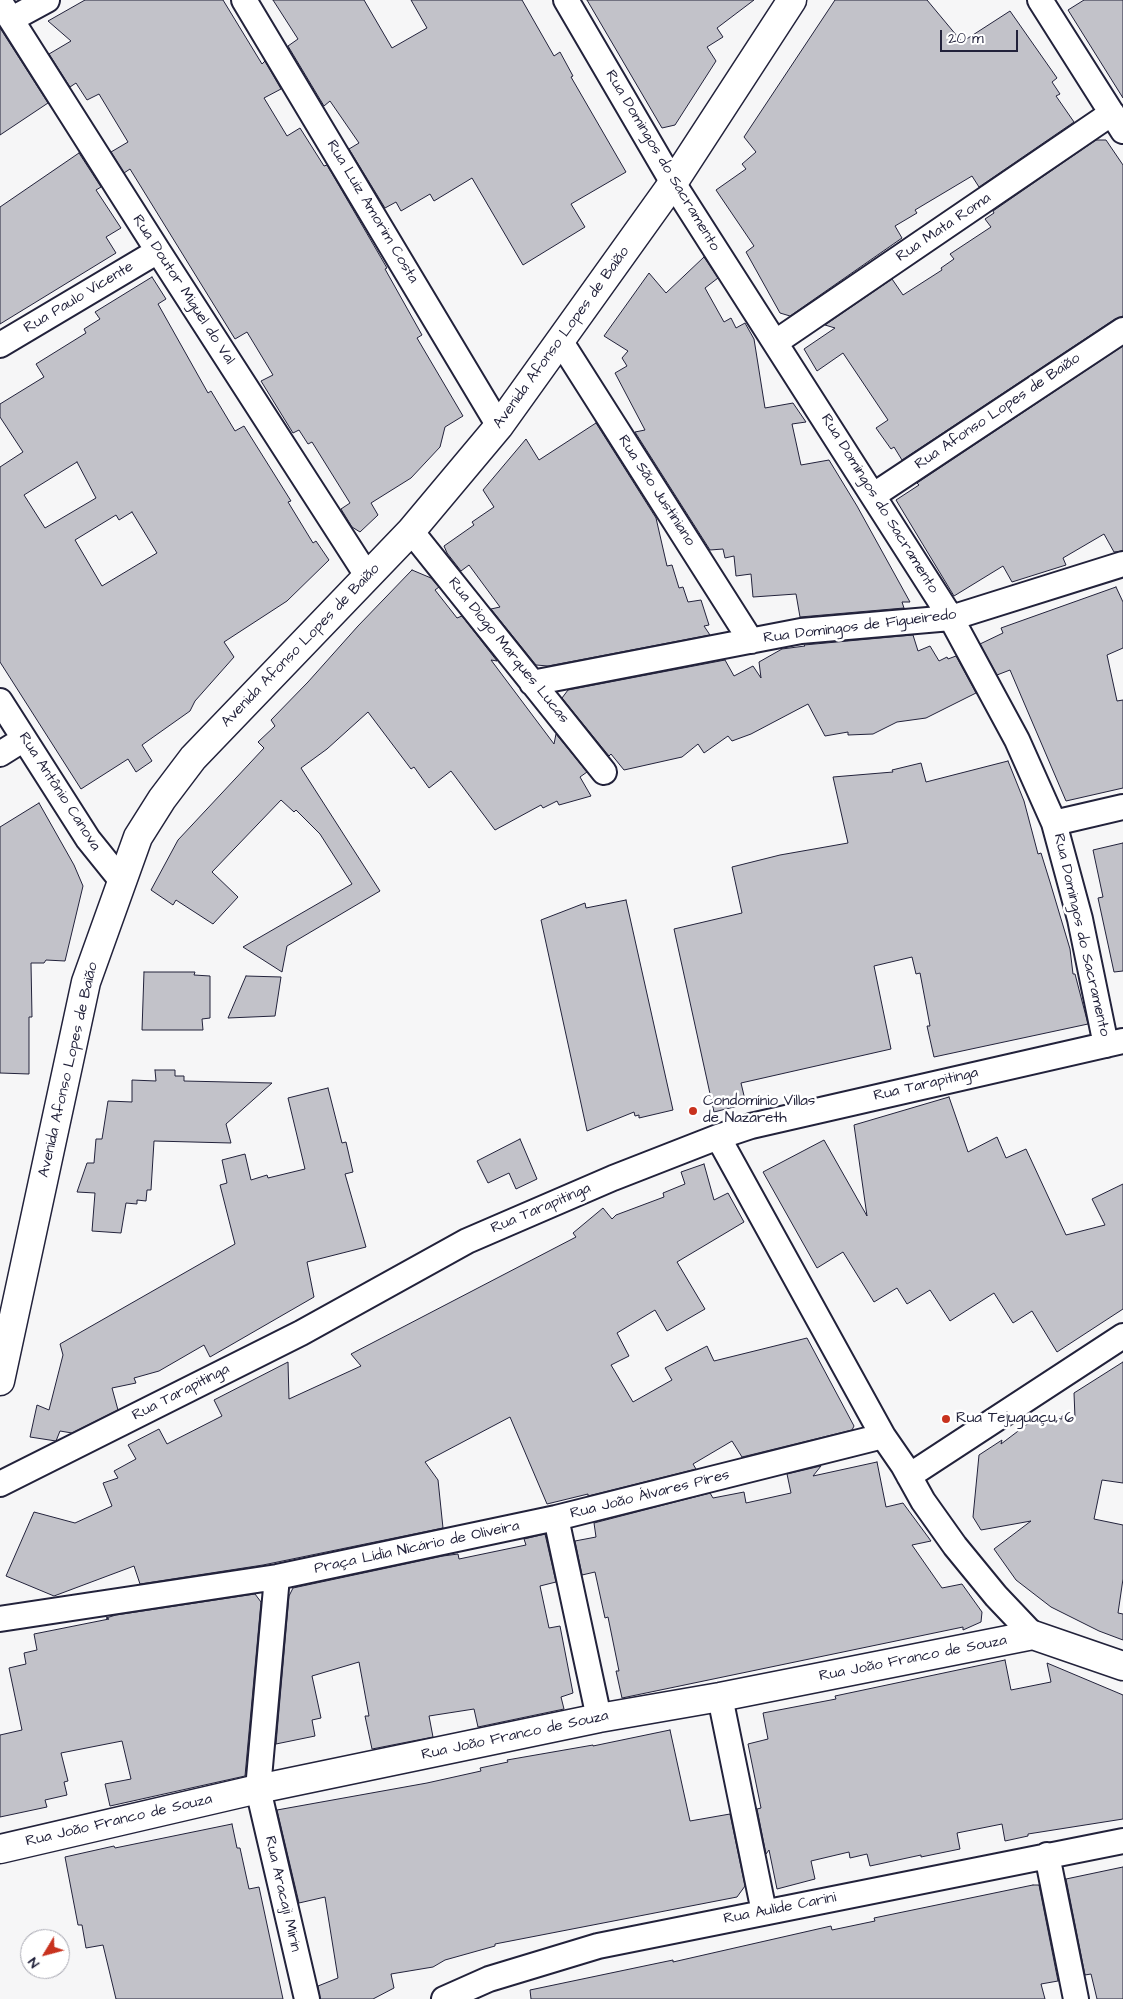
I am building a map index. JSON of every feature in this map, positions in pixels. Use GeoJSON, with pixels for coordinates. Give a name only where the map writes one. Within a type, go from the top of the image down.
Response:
{"type":"FeatureCollection","features":[{"type":"Feature","properties":{"kind":"street"},"geometry":{"type":"LineString","coordinates":[[6,11],[47,0]]}},
{"type":"Feature","properties":{"kind":"street","name":"Rua Luiz Amorim Costa"},"geometry":{"type":"LineString","coordinates":[[244,0],[499,426]]}},
{"type":"Feature","properties":{"kind":"street","name":"Rua Domingos do Sacramento"},"geometry":{"type":"LineString","coordinates":[[566,0],[673,183],[951,618],[1017,740],[1054,823],[1115,1043]]}},
{"type":"Feature","properties":{"kind":"street","name":"Avenida Afonso Lopes de Baião"},"geometry":{"type":"LineString","coordinates":[[0,1381],[7,1320],[86,982],[138,836],[162,799],[193,758],[368,577],[411,530],[499,426],[673,183],[792,0]]}},
{"type":"Feature","properties":{"kind":"street"},"geometry":{"type":"LineString","coordinates":[[1040,0],[1117,122]]}},
{"type":"Feature","properties":{"kind":"street","name":"Rua Doutor Miguel do Val"},"geometry":{"type":"LineString","coordinates":[[6,11],[368,577]]}},
{"type":"Feature","properties":{"kind":"street","name":"Rua Mata Roma"},"geometry":{"type":"LineString","coordinates":[[776,342],[1117,122]]}},
{"type":"Feature","properties":{"kind":"street","name":"Rua Paulo Vicente"},"geometry":{"type":"LineString","coordinates":[[0,345],[158,251]]}},
{"type":"Feature","properties":{"kind":"street","name":"Rua Afonso Lopes de Baião"},"geometry":{"type":"LineString","coordinates":[[874,495],[1123,330]]}},
{"type":"Feature","properties":{"kind":"street","name":"Rua São Justiniano"},"geometry":{"type":"LineString","coordinates":[[560,342],[751,641]]}},
{"type":"Feature","properties":{"kind":"street","name":"Rua Diogo Marques Lucas"},"geometry":{"type":"LineString","coordinates":[[411,530],[604,772]]}},
{"type":"Feature","properties":{"kind":"street","name":"Rua Domingos de Figueiredo"},"geometry":{"type":"LineString","coordinates":[[532,682],[801,631],[951,618],[1123,564]]}},
{"type":"Feature","properties":{"kind":"street","name":"Rua Antônio Canova"},"geometry":{"type":"LineString","coordinates":[[0,701],[88,838],[121,880]]}},
{"type":"Feature","properties":{"kind":"street"},"geometry":{"type":"LineString","coordinates":[[0,754],[24,739]]}},
{"type":"Feature","properties":{"kind":"street"},"geometry":{"type":"LineString","coordinates":[[1054,823],[1123,807]]}},
{"type":"Feature","properties":{"kind":"street","name":"Rua Tarapitinga"},"geometry":{"type":"LineString","coordinates":[[0,1484],[301,1333],[467,1241],[613,1178],[751,1126],[1115,1043]]}},
{"type":"Feature","properties":{"kind":"street"},"geometry":{"type":"LineString","coordinates":[[718,1137],[883,1436],[923,1501],[956,1546],[996,1596],[1033,1635],[1123,1666]]}},
{"type":"Feature","properties":{"kind":"street"},"geometry":{"type":"LineString","coordinates":[[909,1476],[1123,1336]]}},
{"type":"Feature","properties":{"kind":"street","name":"Rua João Álvares Píres"},"geometry":{"type":"LineString","coordinates":[[599,1718],[556,1518],[883,1436]]}},
{"type":"Feature","properties":{"kind":"street","name":"Praça Lídia Nicário de Oliveira"},"geometry":{"type":"LineString","coordinates":[[0,1619],[277,1577],[556,1518]]}},
{"type":"Feature","properties":{"kind":"street","name":"Rua Aracaji Mirin"},"geometry":{"type":"LineString","coordinates":[[277,1577],[258,1789],[307,1999]]}},
{"type":"Feature","properties":{"kind":"street","name":"Rua João Franco de Souza"},"geometry":{"type":"LineString","coordinates":[[0,1849],[258,1789],[599,1718],[720,1697],[1033,1635]]}},
{"type":"Feature","properties":{"kind":"street"},"geometry":{"type":"LineString","coordinates":[[720,1697],[764,1912]]}},
{"type":"Feature","properties":{"kind":"street","name":"Rua Aulide Carini"},"geometry":{"type":"LineString","coordinates":[[444,1999],[489,1979],[598,1946],[1123,1841]]}},
{"type":"Feature","properties":{"kind":"street"},"geometry":{"type":"LineString","coordinates":[[1046,1855],[1076,1999]]}},
{"type":"Feature","properties":{"kind":"building"},"geometry":{"type":"Polygon","coordinates":[[[85,0],[223,0],[262,64],[265,61],[281,89],[264,98],[287,136],[300,128],[324,166],[327,165],[387,268],[385,269],[422,335],[417,338],[463,416],[445,427],[440,447],[411,478],[371,503],[378,515],[360,532],[352,527],[341,509],[350,503],[312,442],[308,444],[299,430],[293,433],[261,381],[273,375],[247,332],[235,339],[130,169],[124,173],[111,152],[128,142],[99,94],[87,100],[76,83],[70,87],[49,54],[71,41],[48,21],[85,0]]]}},
{"type":"Feature","properties":{"kind":"building"},"geometry":{"type":"Polygon","coordinates":[[[273,0],[364,0],[392,48],[427,28],[411,0],[522,0],[554,56],[560,52],[573,76],[571,77],[626,172],[571,204],[585,227],[523,265],[472,178],[434,201],[430,194],[401,211],[396,202],[385,208],[349,149],[359,143],[330,101],[324,106],[288,46],[298,39],[273,0]]]}},
{"type":"Feature","properties":{"kind":"building"},"geometry":{"type":"Polygon","coordinates":[[[587,0],[754,0],[717,28],[723,37],[707,47],[716,61],[675,125],[662,128],[587,0]]]}},
{"type":"Feature","properties":{"kind":"building"},"geometry":{"type":"Polygon","coordinates":[[[835,0],[927,0],[962,42],[1010,11],[1057,78],[1052,82],[1060,94],[1056,96],[1074,122],[979,187],[972,176],[915,210],[917,213],[895,226],[902,238],[790,316],[780,313],[746,252],[754,246],[716,190],[746,169],[742,164],[756,152],[744,137],[835,0]]]}},
{"type":"Feature","properties":{"kind":"building"},"geometry":{"type":"Polygon","coordinates":[[[1084,0],[1123,0],[1123,98],[1068,10],[1084,0]]]}},
{"type":"Feature","properties":{"kind":"building"},"geometry":{"type":"Polygon","coordinates":[[[0,28],[48,103],[0,135],[0,28]]]}},
{"type":"Feature","properties":{"kind":"building"},"geometry":{"type":"Polygon","coordinates":[[[1096,140],[1106,140],[1123,165],[1123,316],[1115,319],[902,460],[894,447],[891,449],[876,428],[888,420],[843,353],[817,371],[804,349],[835,328],[825,325],[892,279],[903,295],[942,270],[941,268],[954,259],[950,254],[991,227],[985,219],[994,213],[993,211],[1096,140]]]}},
{"type":"Feature","properties":{"kind":"building"},"geometry":{"type":"Polygon","coordinates":[[[79,153],[101,187],[96,190],[121,228],[106,237],[116,253],[0,324],[0,207],[79,153]]]}},
{"type":"Feature","properties":{"kind":"building"},"geometry":{"type":"Polygon","coordinates":[[[704,257],[718,278],[705,288],[724,322],[731,318],[736,328],[745,323],[754,339],[765,408],[793,403],[806,422],[792,424],[801,465],[829,460],[857,506],[910,602],[902,602],[904,608],[800,617],[796,594],[753,597],[751,574],[736,576],[734,556],[725,558],[723,549],[710,550],[635,432],[645,430],[615,373],[627,366],[622,358],[628,351],[604,336],[649,273],[666,293],[704,257]]]}},
{"type":"Feature","properties":{"kind":"building"},"geometry":{"type":"Polygon","coordinates":[[[152,277],[166,299],[158,304],[208,393],[211,391],[235,431],[244,426],[291,501],[288,502],[313,543],[316,541],[329,560],[287,601],[224,642],[234,657],[195,701],[190,711],[142,745],[152,761],[136,772],[128,759],[81,789],[0,662],[0,467],[23,452],[0,417],[0,404],[44,377],[36,364],[86,333],[84,329],[100,319],[95,312],[152,277]],[[77,462],[24,495],[45,528],[96,498],[77,462]],[[132,512],[119,520],[116,515],[75,540],[102,586],[157,553],[132,512]]]}},
{"type":"Feature","properties":{"kind":"building"},"geometry":{"type":"Polygon","coordinates":[[[1123,346],[1123,551],[1114,552],[1104,534],[1063,558],[1066,565],[1012,582],[1003,566],[954,596],[896,500],[919,485],[917,483],[1123,346]]]}},
{"type":"Feature","properties":{"kind":"building"},"geometry":{"type":"Polygon","coordinates":[[[596,423],[656,518],[667,566],[672,565],[679,588],[683,587],[688,602],[701,600],[709,625],[704,626],[710,635],[548,666],[536,665],[491,609],[500,607],[469,565],[461,571],[444,546],[474,525],[472,522],[494,507],[483,490],[526,439],[539,460],[596,423]]]}},
{"type":"Feature","properties":{"kind":"building"},"geometry":{"type":"Polygon","coordinates":[[[412,570],[431,578],[439,587],[435,590],[457,618],[462,616],[497,661],[491,660],[554,744],[556,734],[587,772],[580,777],[591,796],[559,805],[557,801],[543,808],[541,805],[495,830],[451,771],[429,788],[414,767],[411,769],[368,712],[327,749],[301,768],[380,891],[287,946],[282,972],[243,947],[352,884],[320,834],[296,810],[294,812],[281,800],[212,872],[238,897],[213,924],[176,900],[173,905],[151,890],[178,840],[264,748],[258,742],[275,726],[271,720],[412,570]]]}},
{"type":"Feature","properties":{"kind":"building"},"geometry":{"type":"Polygon","coordinates":[[[1116,587],[1123,602],[1123,648],[1107,655],[1117,701],[1123,700],[1123,788],[1066,801],[1010,670],[997,675],[980,644],[1003,633],[1001,628],[1116,587]]]}},
{"type":"Feature","properties":{"kind":"building"},"geometry":{"type":"Polygon","coordinates":[[[913,635],[918,651],[930,646],[939,661],[947,657],[948,659],[956,656],[976,693],[926,718],[897,722],[873,734],[848,735],[848,732],[825,736],[808,704],[751,734],[732,741],[728,736],[704,753],[698,744],[682,757],[624,770],[611,754],[609,756],[562,698],[568,690],[725,660],[734,676],[753,666],[761,678],[759,662],[782,649],[804,645],[913,635]]]}},
{"type":"Feature","properties":{"kind":"building"},"geometry":{"type":"Polygon","coordinates":[[[1008,761],[1024,801],[1038,854],[1041,853],[1050,882],[1070,949],[1073,974],[1075,974],[1088,1024],[934,1057],[927,1026],[930,1026],[920,973],[916,974],[912,957],[874,966],[891,1049],[741,1083],[746,1104],[714,1112],[674,929],[742,913],[732,867],[780,855],[848,843],[833,777],[893,772],[892,770],[921,763],[926,782],[1008,761]]]}},
{"type":"Feature","properties":{"kind":"building"},"geometry":{"type":"Polygon","coordinates":[[[39,803],[74,865],[83,886],[65,961],[46,960],[44,963],[31,963],[32,1017],[29,1017],[29,1074],[0,1073],[0,827],[39,803]]]}},
{"type":"Feature","properties":{"kind":"building"},"geometry":{"type":"Polygon","coordinates":[[[1123,843],[1123,971],[1114,972],[1098,898],[1103,897],[1093,850],[1123,843]]]}},
{"type":"Feature","properties":{"kind":"building"},"geometry":{"type":"Polygon","coordinates":[[[626,900],[673,1110],[639,1118],[639,1115],[635,1116],[634,1112],[587,1131],[541,920],[585,903],[586,908],[626,900]]]}},
{"type":"Feature","properties":{"kind":"building"},"geometry":{"type":"Polygon","coordinates":[[[144,972],[195,972],[194,975],[210,976],[210,1018],[202,1019],[203,1030],[142,1030],[144,972]]]}},
{"type":"Feature","properties":{"kind":"building"},"geometry":{"type":"Polygon","coordinates":[[[246,976],[281,977],[275,1016],[228,1018],[246,976]]]}},
{"type":"Feature","properties":{"kind":"building"},"geometry":{"type":"Polygon","coordinates":[[[155,1070],[175,1070],[175,1076],[184,1076],[184,1081],[272,1083],[226,1124],[231,1143],[154,1141],[151,1190],[147,1190],[146,1201],[137,1200],[137,1204],[126,1203],[121,1233],[92,1231],[95,1193],[77,1192],[87,1163],[94,1163],[96,1139],[102,1139],[108,1101],[132,1102],[132,1080],[156,1081],[155,1070]]]}},
{"type":"Feature","properties":{"kind":"building"},"geometry":{"type":"Polygon","coordinates":[[[328,1088],[342,1143],[346,1142],[353,1172],[345,1174],[366,1247],[307,1262],[314,1297],[210,1357],[204,1345],[159,1371],[134,1378],[136,1383],[112,1388],[118,1410],[72,1433],[60,1431],[56,1441],[30,1437],[37,1405],[49,1410],[63,1355],[60,1344],[235,1244],[220,1185],[227,1183],[222,1160],[245,1154],[251,1180],[267,1175],[268,1178],[305,1169],[288,1098],[328,1088]]]}},
{"type":"Feature","properties":{"kind":"building"},"geometry":{"type":"Polygon","coordinates":[[[949,1097],[968,1152],[997,1137],[1006,1158],[1026,1149],[1066,1235],[1105,1225],[1092,1199],[1123,1184],[1123,1309],[1057,1352],[1032,1311],[1013,1323],[994,1293],[950,1321],[930,1290],[907,1304],[897,1288],[874,1302],[843,1252],[817,1268],[763,1172],[824,1140],[867,1216],[854,1125],[949,1097]]]}},
{"type":"Feature","properties":{"kind":"building"},"geometry":{"type":"Polygon","coordinates":[[[520,1139],[537,1179],[516,1189],[509,1173],[488,1183],[477,1161],[520,1139]]]}},
{"type":"Feature","properties":{"kind":"building"},"geometry":{"type":"Polygon","coordinates":[[[704,1164],[714,1200],[728,1193],[744,1222],[677,1262],[705,1309],[667,1331],[655,1310],[617,1333],[629,1356],[611,1365],[633,1402],[672,1380],[665,1368],[707,1346],[714,1361],[807,1338],[854,1426],[852,1430],[742,1457],[732,1441],[693,1464],[696,1469],[588,1496],[588,1494],[547,1504],[510,1417],[425,1462],[438,1480],[443,1528],[263,1565],[140,1584],[134,1566],[54,1596],[6,1576],[34,1512],[75,1523],[112,1506],[103,1483],[118,1478],[114,1471],[136,1459],[128,1445],[159,1429],[167,1444],[222,1416],[214,1400],[288,1362],[289,1399],[361,1366],[351,1354],[576,1237],[573,1233],[603,1208],[612,1219],[616,1215],[664,1197],[663,1193],[685,1184],[681,1172],[704,1164]]]}},
{"type":"Feature","properties":{"kind":"building"},"geometry":{"type":"Polygon","coordinates":[[[1123,1362],[1123,1483],[1102,1480],[1094,1519],[1123,1525],[1123,1579],[1118,1613],[1123,1614],[1123,1640],[1099,1631],[1051,1607],[1016,1580],[994,1549],[1031,1521],[981,1530],[973,1517],[979,1455],[1002,1440],[1001,1444],[1038,1416],[1062,1419],[1062,1416],[1075,1418],[1074,1393],[1123,1362]]]}},
{"type":"Feature","properties":{"kind":"building"},"geometry":{"type":"Polygon","coordinates":[[[877,1462],[886,1507],[903,1503],[931,1541],[912,1545],[942,1588],[962,1584],[982,1612],[981,1622],[963,1630],[963,1627],[622,1698],[616,1671],[619,1671],[608,1617],[605,1618],[595,1572],[582,1575],[575,1541],[596,1537],[594,1523],[710,1493],[713,1498],[744,1492],[746,1503],[791,1493],[787,1474],[821,1466],[813,1476],[877,1462]]]}},
{"type":"Feature","properties":{"kind":"building"},"geometry":{"type":"Polygon","coordinates":[[[545,1534],[556,1582],[540,1586],[549,1628],[560,1626],[573,1693],[561,1697],[564,1709],[478,1727],[474,1709],[429,1716],[433,1737],[372,1749],[365,1716],[369,1716],[359,1662],[312,1676],[321,1718],[312,1720],[315,1736],[276,1744],[289,1596],[293,1588],[443,1556],[458,1554],[459,1559],[526,1545],[524,1539],[545,1534]]]}},
{"type":"Feature","properties":{"kind":"building"},"geometry":{"type":"Polygon","coordinates":[[[255,1594],[261,1602],[245,1776],[110,1806],[105,1784],[131,1779],[122,1741],[61,1753],[68,1781],[64,1782],[67,1795],[45,1800],[47,1807],[0,1817],[0,1735],[22,1730],[9,1668],[26,1664],[24,1653],[37,1650],[34,1634],[109,1619],[106,1618],[116,1615],[255,1594]]]}},
{"type":"Feature","properties":{"kind":"building"},"geometry":{"type":"Polygon","coordinates":[[[1005,1660],[1011,1690],[1051,1682],[1047,1663],[1123,1695],[1123,1819],[1028,1834],[1028,1836],[1005,1841],[1002,1824],[957,1833],[960,1849],[870,1866],[867,1854],[850,1858],[849,1852],[811,1861],[815,1879],[777,1889],[769,1850],[766,1854],[757,1809],[761,1808],[748,1744],[768,1739],[763,1713],[836,1699],[835,1696],[1005,1660]]]}},
{"type":"Feature","properties":{"kind":"building"},"geometry":{"type":"Polygon","coordinates":[[[670,1730],[690,1821],[730,1814],[745,1886],[737,1897],[495,1944],[495,1946],[445,1960],[433,1967],[391,1974],[394,1988],[373,1999],[320,1999],[318,1986],[338,1978],[325,1897],[299,1903],[277,1810],[427,1783],[481,1771],[480,1768],[508,1762],[507,1760],[593,1746],[670,1730]]]}},
{"type":"Feature","properties":{"kind":"building"},"geometry":{"type":"Polygon","coordinates":[[[232,1824],[237,1848],[240,1848],[249,1889],[259,1887],[283,1999],[116,1999],[103,1945],[86,1948],[82,1925],[78,1925],[65,1857],[232,1824]]]}},
{"type":"Feature","properties":{"kind":"building"},"geometry":{"type":"Polygon","coordinates":[[[1123,1867],[1123,1999],[1097,1999],[1091,1974],[1085,1975],[1066,1879],[1123,1867]]]}},
{"type":"Feature","properties":{"kind":"building"},"geometry":{"type":"Polygon","coordinates":[[[1039,1885],[1058,1981],[1041,1984],[1045,1999],[531,1999],[530,1990],[673,1960],[673,1962],[831,1926],[832,1930],[875,1921],[874,1918],[1039,1885]]]}},
{"type":"Feature","properties":{"kind":"place","name":"Condomínio Villas de Nazareth"},"geometry":{"type":"Point","coordinates":[693,1111]}},
{"type":"Feature","properties":{"kind":"place","name":"Rua Tejuguaçu, 6"},"geometry":{"type":"Point","coordinates":[946,1419]}}]}
